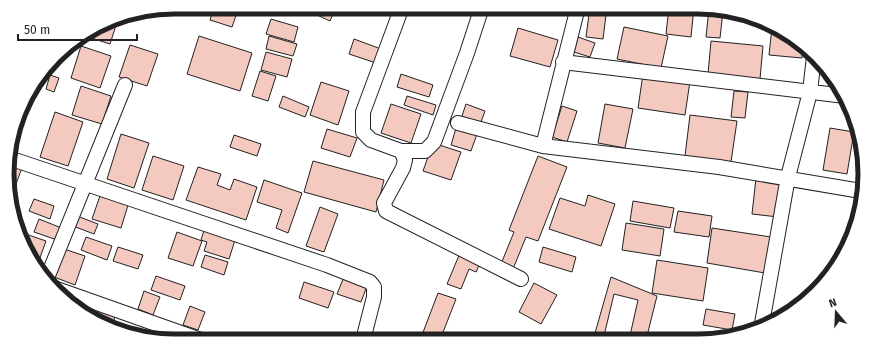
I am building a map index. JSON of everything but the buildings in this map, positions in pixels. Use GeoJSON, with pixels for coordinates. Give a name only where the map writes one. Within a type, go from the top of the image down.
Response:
{"type":"FeatureCollection","features":[{"type":"Feature","properties":{"kind":"street"},"geometry":{"type":"LineString","coordinates":[[399,14],[363,112],[363,132],[371,140],[401,152],[425,151],[434,142],[480,14]]}},
{"type":"Feature","properties":{"kind":"street"},"geometry":{"type":"LineString","coordinates":[[542,146],[576,14]]}},
{"type":"Feature","properties":{"kind":"street"},"geometry":{"type":"LineString","coordinates":[[563,62],[838,95]]}},
{"type":"Feature","properties":{"kind":"street"},"geometry":{"type":"LineString","coordinates":[[763,320],[788,177],[810,92],[813,63]]}},
{"type":"Feature","properties":{"kind":"street"},"geometry":{"type":"LineString","coordinates":[[49,273],[84,183],[125,85]]}},
{"type":"Feature","properties":{"kind":"street"},"geometry":{"type":"LineString","coordinates":[[458,123],[542,146],[711,166],[788,177],[857,190]]}},
{"type":"Feature","properties":{"kind":"street"},"geometry":{"type":"LineString","coordinates":[[401,152],[405,160],[404,168],[384,203],[386,211],[521,279]]}},
{"type":"Feature","properties":{"kind":"street"},"geometry":{"type":"LineString","coordinates":[[14,160],[327,265],[370,282],[374,287],[374,297],[364,334]]}},
{"type":"Feature","properties":{"kind":"street"},"geometry":{"type":"LineString","coordinates":[[68,293],[184,334]]}}]}
